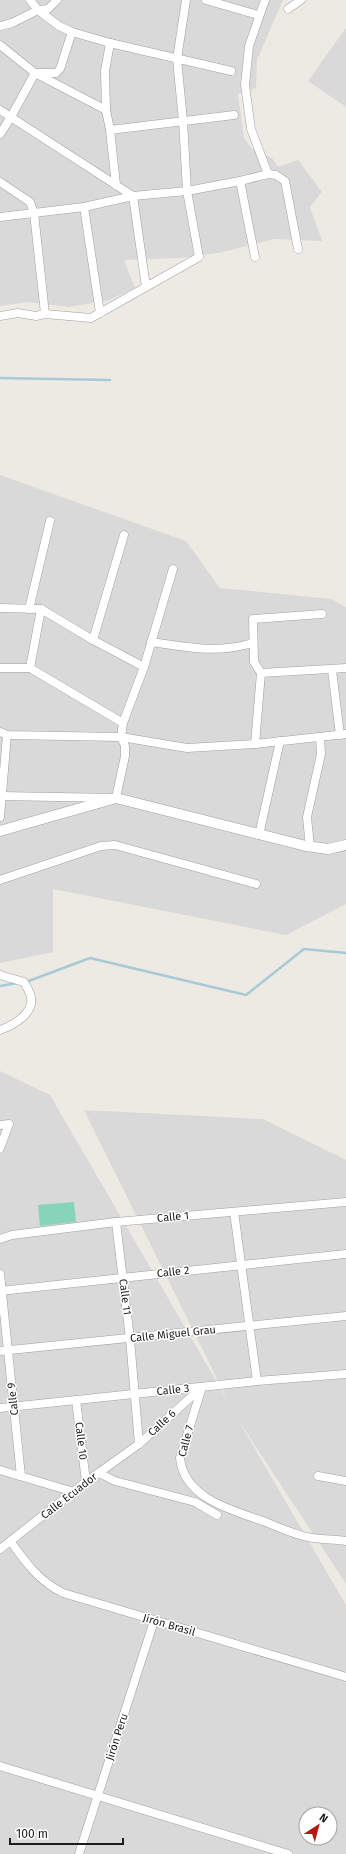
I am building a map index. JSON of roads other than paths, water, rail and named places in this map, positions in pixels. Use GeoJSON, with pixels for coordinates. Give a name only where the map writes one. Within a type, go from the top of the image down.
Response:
{"type":"FeatureCollection","features":[{"type":"Feature","properties":{"kind":"street"},"geometry":{"type":"LineString","coordinates":[[30,0],[38,10],[59,26],[72,32],[110,43],[231,71]]}},
{"type":"Feature","properties":{"kind":"street"},"geometry":{"type":"LineString","coordinates":[[0,26],[12,23],[38,10],[48,9],[57,0]]}},
{"type":"Feature","properties":{"kind":"street"},"geometry":{"type":"LineString","coordinates":[[0,316],[18,313],[36,316],[45,314],[91,318],[200,257],[187,191],[184,121],[177,59],[186,0]]}},
{"type":"Feature","properties":{"kind":"street"},"geometry":{"type":"LineString","coordinates":[[206,0],[258,16]]}},
{"type":"Feature","properties":{"kind":"street"},"geometry":{"type":"LineString","coordinates":[[265,0],[258,16],[249,46],[245,85],[251,129],[268,174]]}},
{"type":"Feature","properties":{"kind":"street"},"geometry":{"type":"LineString","coordinates":[[288,9],[301,0]]}},
{"type":"Feature","properties":{"kind":"street"},"geometry":{"type":"LineString","coordinates":[[36,73],[56,73],[60,69],[72,32]]}},
{"type":"Feature","properties":{"kind":"street"},"geometry":{"type":"LineString","coordinates":[[110,43],[105,71],[106,110],[110,130],[116,185]]}},
{"type":"Feature","properties":{"kind":"street"},"geometry":{"type":"LineString","coordinates":[[0,45],[36,73],[106,110]]}},
{"type":"Feature","properties":{"kind":"street"},"geometry":{"type":"LineString","coordinates":[[0,134],[36,73]]}},
{"type":"Feature","properties":{"kind":"street"},"geometry":{"type":"LineString","coordinates":[[0,110],[133,196],[146,286]]}},
{"type":"Feature","properties":{"kind":"street"},"geometry":{"type":"LineString","coordinates":[[110,130],[234,115]]}},
{"type":"Feature","properties":{"kind":"street"},"geometry":{"type":"LineString","coordinates":[[0,216],[84,207],[133,196],[187,191],[240,182],[268,174],[276,175],[284,181],[298,249]]}},
{"type":"Feature","properties":{"kind":"street"},"geometry":{"type":"LineString","coordinates":[[0,182],[30,202],[34,213],[45,314]]}},
{"type":"Feature","properties":{"kind":"street"},"geometry":{"type":"LineString","coordinates":[[240,182],[255,258]]}},
{"type":"Feature","properties":{"kind":"street"},"geometry":{"type":"LineString","coordinates":[[84,207],[100,313]]}},
{"type":"Feature","properties":{"kind":"street"},"geometry":{"type":"LineString","coordinates":[[29,609],[50,521]]}},
{"type":"Feature","properties":{"kind":"street"},"geometry":{"type":"LineString","coordinates":[[93,640],[124,535]]}},
{"type":"Feature","properties":{"kind":"street"},"geometry":{"type":"LineString","coordinates":[[116,798],[125,756],[125,746],[121,737],[122,723],[144,667],[173,569]]}},
{"type":"Feature","properties":{"kind":"street"},"geometry":{"type":"LineString","coordinates":[[0,608],[41,609],[93,640],[144,667]]}},
{"type":"Feature","properties":{"kind":"street"},"geometry":{"type":"LineString","coordinates":[[30,668],[41,609]]}},
{"type":"Feature","properties":{"kind":"street"},"geometry":{"type":"LineString","coordinates":[[256,744],[260,674],[254,662],[253,619],[322,614]]}},
{"type":"Feature","properties":{"kind":"street"},"geometry":{"type":"LineString","coordinates":[[151,642],[215,650],[233,649],[253,643]]}},
{"type":"Feature","properties":{"kind":"street"},"geometry":{"type":"LineString","coordinates":[[0,668],[30,668],[122,723]]}},
{"type":"Feature","properties":{"kind":"street"},"geometry":{"type":"LineString","coordinates":[[260,674],[346,668]]}},
{"type":"Feature","properties":{"kind":"street"},"geometry":{"type":"LineString","coordinates":[[0,817],[3,733],[121,737],[186,748],[256,744],[343,735],[332,670]]}},
{"type":"Feature","properties":{"kind":"street"},"geometry":{"type":"LineString","coordinates":[[310,847],[307,816],[321,754],[320,737]]}},
{"type":"Feature","properties":{"kind":"street"},"geometry":{"type":"LineString","coordinates":[[259,835],[280,741]]}},
{"type":"Feature","properties":{"kind":"street"},"geometry":{"type":"LineString","coordinates":[[1,796],[116,798],[310,847],[328,849],[346,845]]}},
{"type":"Feature","properties":{"kind":"street"},"geometry":{"type":"LineString","coordinates":[[0,831],[116,798]]}},
{"type":"Feature","properties":{"kind":"street"},"geometry":{"type":"LineString","coordinates":[[0,880],[101,846],[115,845],[256,884]]}},
{"type":"Feature","properties":{"kind":"street"},"geometry":{"type":"LineString","coordinates":[[0,975],[24,982],[31,995],[29,1008],[19,1021],[0,1030]]}},
{"type":"Feature","properties":{"kind":"street"},"geometry":{"type":"LineString","coordinates":[[0,1125],[9,1124],[0,1148]]}},
{"type":"Feature","properties":{"kind":"street","name":"Calle 1"},"geometry":{"type":"LineString","coordinates":[[0,1239],[12,1235],[116,1222],[346,1202]]}},
{"type":"Feature","properties":{"kind":"street"},"geometry":{"type":"LineString","coordinates":[[234,1212],[258,1381]]}},
{"type":"Feature","properties":{"kind":"street","name":"Calle 11"},"geometry":{"type":"LineString","coordinates":[[116,1222],[130,1338],[139,1444]]}},
{"type":"Feature","properties":{"kind":"street","name":"Calle 2"},"geometry":{"type":"LineString","coordinates":[[1,1291],[346,1254]]}},
{"type":"Feature","properties":{"kind":"street","name":"Calle 9"},"geometry":{"type":"LineString","coordinates":[[0,1274],[4,1351],[14,1407],[21,1476]]}},
{"type":"Feature","properties":{"kind":"street","name":"Calle Miguel Grau"},"geometry":{"type":"LineString","coordinates":[[4,1351],[346,1316]]}},
{"type":"Feature","properties":{"kind":"street","name":"Calle 3"},"geometry":{"type":"LineString","coordinates":[[0,1408],[135,1393],[346,1374]]}},
{"type":"Feature","properties":{"kind":"street","name":"Calle 6"},"geometry":{"type":"LineString","coordinates":[[139,1444],[202,1387]]}},
{"type":"Feature","properties":{"kind":"street","name":"Calle 7"},"geometry":{"type":"LineString","coordinates":[[202,1387],[180,1458],[181,1468],[186,1478],[197,1490],[208,1499],[225,1508],[304,1536],[346,1541]]}},
{"type":"Feature","properties":{"kind":"street","name":"Calle 10"},"geometry":{"type":"LineString","coordinates":[[76,1400],[86,1482]]}},
{"type":"Feature","properties":{"kind":"street","name":"Calle Ecuador"},"geometry":{"type":"LineString","coordinates":[[0,1549],[11,1542],[86,1482],[139,1444]]}},
{"type":"Feature","properties":{"kind":"street"},"geometry":{"type":"LineString","coordinates":[[0,1470],[74,1492]]}},
{"type":"Feature","properties":{"kind":"street"},"geometry":{"type":"LineString","coordinates":[[99,1473],[115,1481],[194,1502],[217,1515]]}},
{"type":"Feature","properties":{"kind":"street"},"geometry":{"type":"LineString","coordinates":[[318,1476],[346,1481]]}},
{"type":"Feature","properties":{"kind":"street"},"geometry":{"type":"LineString","coordinates":[[194,1502],[197,1490]]}},
{"type":"Feature","properties":{"kind":"street","name":"Jirón Brasil"},"geometry":{"type":"LineString","coordinates":[[11,1542],[33,1572],[48,1585],[63,1593],[346,1677]]}},
{"type":"Feature","properties":{"kind":"street","name":"Jirón Peru"},"geometry":{"type":"LineString","coordinates":[[79,1854],[154,1621]]}},
{"type":"Feature","properties":{"kind":"street"},"geometry":{"type":"LineString","coordinates":[[0,1766],[288,1854]]}},
{"type":"Feature","properties":{"kind":"waterway"},"geometry":{"type":"LineString","coordinates":[[0,378],[110,380]]}},
{"type":"Feature","properties":{"kind":"waterway"},"geometry":{"type":"LineString","coordinates":[[26,982],[90,958],[246,995],[304,949],[346,953]]}},
{"type":"Feature","properties":{"kind":"waterway"},"geometry":{"type":"LineString","coordinates":[[0,986],[17,983]]}}]}
